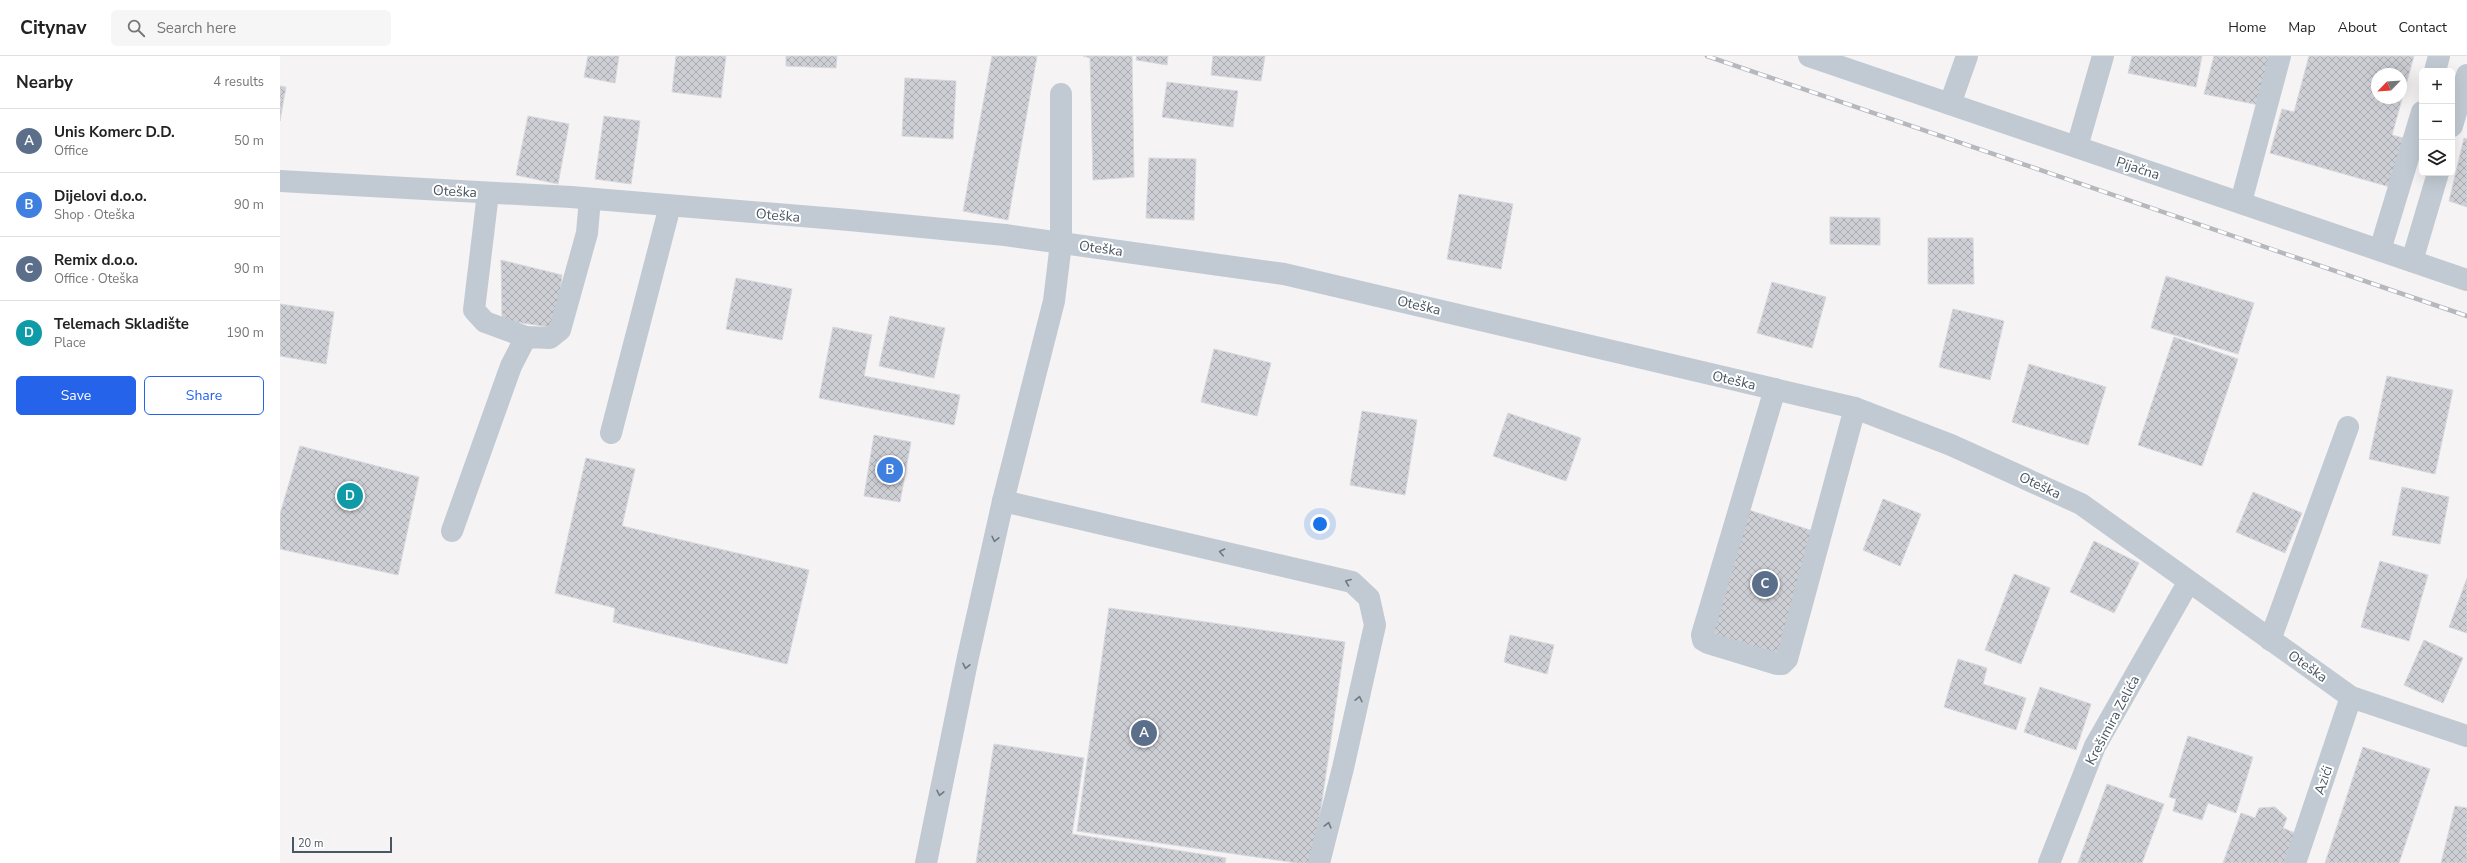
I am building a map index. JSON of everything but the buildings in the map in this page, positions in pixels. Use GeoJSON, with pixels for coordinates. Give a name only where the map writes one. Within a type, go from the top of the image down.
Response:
{"type":"FeatureCollection","features":[{"type":"Feature","properties":{"kind":"street","name":"Pijačna"},"geometry":{"type":"LineString","coordinates":[[1809,56],[2467,280]]}},
{"type":"Feature","properties":{"kind":"street"},"geometry":{"type":"LineString","coordinates":[[1950,104],[1967,56]]}},
{"type":"Feature","properties":{"kind":"street"},"geometry":{"type":"LineString","coordinates":[[2077,147],[2102,56]]}},
{"type":"Feature","properties":{"kind":"street"},"geometry":{"type":"LineString","coordinates":[[2241,202],[2280,56]]}},
{"type":"Feature","properties":{"kind":"street"},"geometry":{"type":"LineString","coordinates":[[2435,68],[2439,56]]}},
{"type":"Feature","properties":{"kind":"street"},"geometry":{"type":"LineString","coordinates":[[2455,116],[2467,75]]}},
{"type":"Feature","properties":{"kind":"street"},"geometry":{"type":"LineString","coordinates":[[926,863],[968,657],[1003,501],[1054,301],[1061,243],[1061,94]]}},
{"type":"Feature","properties":{"kind":"street"},"geometry":{"type":"LineString","coordinates":[[2380,250],[2419,122]]}},
{"type":"Feature","properties":{"kind":"street"},"geometry":{"type":"LineString","coordinates":[[2412,261],[2437,176]]}},
{"type":"Feature","properties":{"kind":"street","name":"Oteška"},"geometry":{"type":"LineString","coordinates":[[280,181],[590,199],[966,231],[1284,274],[1855,408],[1951,445],[2081,504],[2188,583],[2351,697],[2467,736]]}},
{"type":"Feature","properties":{"kind":"street"},"geometry":{"type":"LineString","coordinates":[[488,193],[474,310],[485,322],[526,337],[550,338],[560,330],[587,233],[590,199]]}},
{"type":"Feature","properties":{"kind":"street"},"geometry":{"type":"LineString","coordinates":[[611,433],[652,268],[670,206]]}},
{"type":"Feature","properties":{"kind":"street"},"geometry":{"type":"LineString","coordinates":[[452,532],[511,366],[526,337]]}},
{"type":"Feature","properties":{"kind":"street"},"geometry":{"type":"LineString","coordinates":[[1775,389],[1702,635],[1703,640],[1708,643],[1777,664],[1782,664],[1787,659],[1855,408]]}},
{"type":"Feature","properties":{"kind":"street"},"geometry":{"type":"LineString","coordinates":[[2270,640],[2348,427]]}},
{"type":"Feature","properties":{"kind":"street"},"geometry":{"type":"LineString","coordinates":[[1003,501],[1352,582],[1369,598],[1376,625],[1343,768],[1319,863]]}},
{"type":"Feature","properties":{"kind":"street","name":"Krešimira Zelića"},"geometry":{"type":"LineString","coordinates":[[2049,863],[2095,746],[2188,583]]}},
{"type":"Feature","properties":{"kind":"street","name":"Azići"},"geometry":{"type":"LineString","coordinates":[[2295,863],[2351,697]]}},
{"type":"Feature","properties":{"kind":"railway"},"geometry":{"type":"LineString","coordinates":[[1707,56],[2467,316]]}},
{"type":"Feature","properties":{"kind":"place","name":"Dijelovi d.o.o."},"geometry":{"type":"Point","coordinates":[890,470]}},
{"type":"Feature","properties":{"kind":"place","name":"Telemach Skladište"},"geometry":{"type":"Point","coordinates":[350,496]}},
{"type":"Feature","properties":{"kind":"place","name":"Remix d.o.o."},"geometry":{"type":"Point","coordinates":[1765,584]}},
{"type":"Feature","properties":{"kind":"place","name":"Unis Komerc D.D."},"geometry":{"type":"Point","coordinates":[1144,733]}}]}
